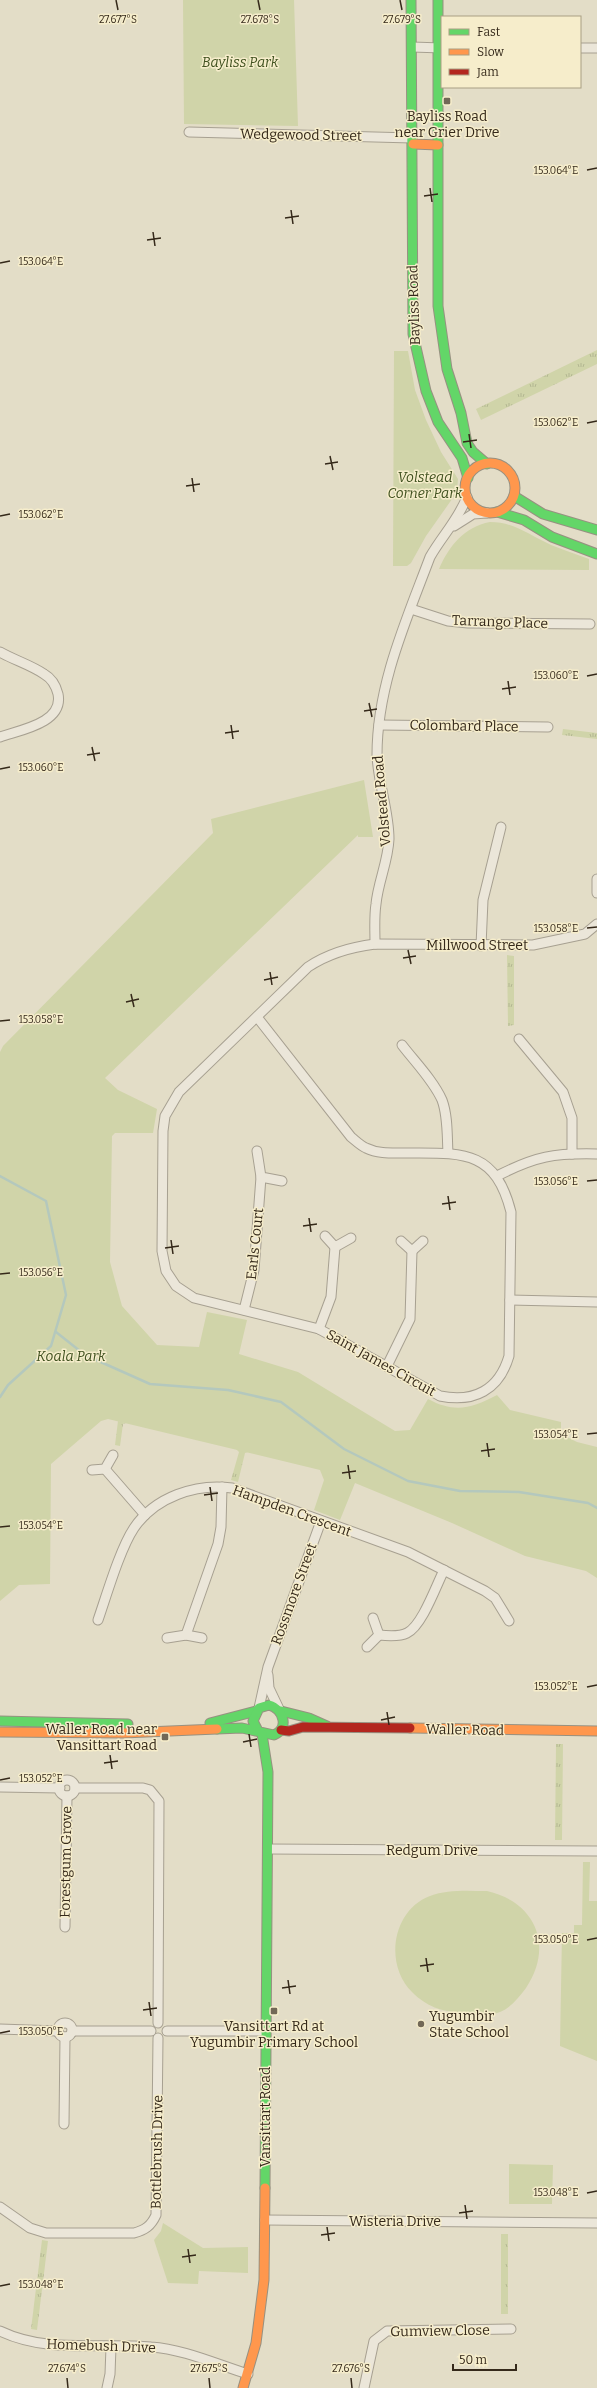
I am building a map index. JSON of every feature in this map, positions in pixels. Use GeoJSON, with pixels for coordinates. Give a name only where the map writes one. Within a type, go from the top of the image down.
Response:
{"type":"FeatureCollection","features":[{"type":"Feature","properties":{"kind":"street","name":"Bayliss Road"},"geometry":{"type":"LineString","coordinates":[[411,0],[411,307],[416,351],[426,391],[438,422],[462,458],[468,478],[466,484],[467,497]]}},
{"type":"Feature","properties":{"kind":"street","name":"Bayliss Road"},"geometry":{"type":"LineString","coordinates":[[438,0],[440,48],[438,145],[438,306],[441,340],[447,369],[461,413],[467,443],[473,452],[487,464],[499,465],[509,472],[514,483],[514,496]]}},
{"type":"Feature","properties":{"kind":"street"},"geometry":{"type":"LineString","coordinates":[[412,47],[440,48]]}},
{"type":"Feature","properties":{"kind":"street"},"geometry":{"type":"LineString","coordinates":[[581,48],[597,48]]}},
{"type":"Feature","properties":{"kind":"street","name":"Wedgewood Street"},"geometry":{"type":"LineString","coordinates":[[189,132],[412,141]]}},
{"type":"Feature","properties":{"kind":"street"},"geometry":{"type":"LineString","coordinates":[[412,141],[438,145]]}},
{"type":"Feature","properties":{"kind":"street"},"geometry":{"type":"LineString","coordinates":[[468,478],[472,471],[487,464]]}},
{"type":"Feature","properties":{"kind":"street"},"geometry":{"type":"LineString","coordinates":[[497,512],[510,503],[514,496],[526,508],[541,516],[571,521],[597,530]]}},
{"type":"Feature","properties":{"kind":"street"},"geometry":{"type":"LineString","coordinates":[[467,497],[475,508],[487,513],[497,512],[524,520],[552,537],[597,554]]}},
{"type":"Feature","properties":{"kind":"street","name":"Volstead Road"},"geometry":{"type":"LineString","coordinates":[[451,528],[467,497]]}},
{"type":"Feature","properties":{"kind":"street","name":"Volstead Road"},"geometry":{"type":"LineString","coordinates":[[375,944],[376,904],[386,866],[389,839],[378,780],[377,754],[382,699],[389,670],[430,557],[438,541],[451,528],[473,514],[487,513]]}},
{"type":"Feature","properties":{"kind":"street","name":"Tarrango Place"},"geometry":{"type":"LineString","coordinates":[[411,609],[448,621],[468,624],[590,624]]}},
{"type":"Feature","properties":{"kind":"street"},"geometry":{"type":"LineString","coordinates":[[0,652],[45,674],[55,685],[58,695],[56,710],[49,718],[35,726],[0,737]]}},
{"type":"Feature","properties":{"kind":"street","name":"Colombard Place"},"geometry":{"type":"LineString","coordinates":[[379,725],[548,727]]}},
{"type":"Feature","properties":{"kind":"street"},"geometry":{"type":"LineString","coordinates":[[481,946],[483,900],[502,827]]}},
{"type":"Feature","properties":{"kind":"street"},"geometry":{"type":"LineString","coordinates":[[597,879],[597,893]]}},
{"type":"Feature","properties":{"kind":"street","name":"Millwood Street"},"geometry":{"type":"LineString","coordinates":[[375,944],[481,946],[534,945],[585,934],[597,924]]}},
{"type":"Feature","properties":{"kind":"street","name":"Saint James Circuit"},"geometry":{"type":"LineString","coordinates":[[257,1017],[351,1137],[366,1148],[383,1153],[448,1153],[473,1158],[497,1176],[506,1192],[511,1212],[509,1356],[505,1371],[493,1385],[478,1395],[457,1400],[440,1396],[319,1329],[194,1298],[176,1286],[166,1271],[162,1251],[163,1131],[165,1116],[179,1092],[257,1017],[308,968],[321,958],[358,946],[375,944]]}},
{"type":"Feature","properties":{"kind":"street"},"geometry":{"type":"LineString","coordinates":[[519,1039],[563,1092],[572,1118],[572,1154]]}},
{"type":"Feature","properties":{"kind":"street"},"geometry":{"type":"LineString","coordinates":[[402,1045],[436,1089],[442,1101],[446,1116],[448,1153]]}},
{"type":"Feature","properties":{"kind":"street","name":"Earls Court"},"geometry":{"type":"LineString","coordinates":[[244,1310],[254,1270],[261,1177],[257,1151]]}},
{"type":"Feature","properties":{"kind":"street"},"geometry":{"type":"LineString","coordinates":[[497,1176],[532,1159],[551,1155],[597,1154]]}},
{"type":"Feature","properties":{"kind":"street"},"geometry":{"type":"LineString","coordinates":[[261,1177],[282,1181]]}},
{"type":"Feature","properties":{"kind":"street"},"geometry":{"type":"LineString","coordinates":[[319,1329],[331,1297],[335,1247],[325,1236]]}},
{"type":"Feature","properties":{"kind":"street"},"geometry":{"type":"LineString","coordinates":[[335,1247],[351,1238]]}},
{"type":"Feature","properties":{"kind":"street"},"geometry":{"type":"LineString","coordinates":[[401,1241],[412,1251]]}},
{"type":"Feature","properties":{"kind":"street"},"geometry":{"type":"LineString","coordinates":[[387,1366],[410,1319],[412,1251],[423,1241]]}},
{"type":"Feature","properties":{"kind":"street"},"geometry":{"type":"LineString","coordinates":[[510,1300],[597,1302]]}},
{"type":"Feature","properties":{"kind":"street"},"geometry":{"type":"LineString","coordinates":[[105,1469],[113,1455]]}},
{"type":"Feature","properties":{"kind":"street"},"geometry":{"type":"LineString","coordinates":[[92,1470],[105,1469]]}},
{"type":"Feature","properties":{"kind":"street"},"geometry":{"type":"LineString","coordinates":[[105,1469],[145,1515]]}},
{"type":"Feature","properties":{"kind":"street"},"geometry":{"type":"LineString","coordinates":[[186,1635],[218,1544],[221,1527],[222,1487]]}},
{"type":"Feature","properties":{"kind":"street","name":"Hampden Crescent"},"geometry":{"type":"LineString","coordinates":[[98,1620],[127,1543],[134,1528],[145,1515],[157,1506],[180,1493],[193,1489],[222,1487],[232,1488],[408,1552],[495,1598],[509,1621]]}},
{"type":"Feature","properties":{"kind":"street","name":"Rossmore Street"},"geometry":{"type":"LineString","coordinates":[[258,1710],[268,1667],[321,1521]]}},
{"type":"Feature","properties":{"kind":"street"},"geometry":{"type":"LineString","coordinates":[[366,1647],[379,1636],[398,1636],[407,1633],[416,1626],[444,1570]]}},
{"type":"Feature","properties":{"kind":"street"},"geometry":{"type":"LineString","coordinates":[[373,1618],[379,1636]]}},
{"type":"Feature","properties":{"kind":"street"},"geometry":{"type":"LineString","coordinates":[[167,1638],[186,1635],[202,1638]]}},
{"type":"Feature","properties":{"kind":"street","name":"Rossmore Street"},"geometry":{"type":"LineString","coordinates":[[268,1667],[270,1688],[280,1710]]}},
{"type":"Feature","properties":{"kind":"street","name":"Waller Road"},"geometry":{"type":"LineString","coordinates":[[3,1722],[194,1726],[223,1721],[269,1705],[280,1710],[309,1718],[332,1729]]}},
{"type":"Feature","properties":{"kind":"street"},"geometry":{"type":"LineString","coordinates":[[258,1710],[253,1721],[260,1733]]}},
{"type":"Feature","properties":{"kind":"street"},"geometry":{"type":"LineString","coordinates":[[276,1739],[284,1721],[280,1710]]}},
{"type":"Feature","properties":{"kind":"street"},"geometry":{"type":"LineString","coordinates":[[3,1722],[3,1732]]}},
{"type":"Feature","properties":{"kind":"street","name":"Waller Road"},"geometry":{"type":"LineString","coordinates":[[3,1732],[106,1733],[197,1731],[234,1728],[260,1733],[276,1739],[289,1731],[303,1727],[332,1729],[597,1731]]}},
{"type":"Feature","properties":{"kind":"street","name":"Vansittart Road"},"geometry":{"type":"LineString","coordinates":[[243,2388],[248,2374],[262,2309],[265,2220],[268,1772],[260,1733]]}},
{"type":"Feature","properties":{"kind":"street","name":"Vansittart Road"},"geometry":{"type":"LineString","coordinates":[[268,1772],[276,1739]]}},
{"type":"Feature","properties":{"kind":"street"},"geometry":{"type":"LineString","coordinates":[[60,1788],[66,1781],[73,1783],[75,1788]]}},
{"type":"Feature","properties":{"kind":"street"},"geometry":{"type":"LineString","coordinates":[[0,1787],[60,1788]]}},
{"type":"Feature","properties":{"kind":"street"},"geometry":{"type":"LineString","coordinates":[[60,1788],[62,1794],[67,1796],[73,1793],[75,1788]]}},
{"type":"Feature","properties":{"kind":"street"},"geometry":{"type":"LineString","coordinates":[[75,1788],[143,1788],[156,1795],[159,1801],[158,2023]]}},
{"type":"Feature","properties":{"kind":"street","name":"Forestgum Grove"},"geometry":{"type":"LineString","coordinates":[[65,1927],[67,1796]]}},
{"type":"Feature","properties":{"kind":"street","name":"Redgum Drive"},"geometry":{"type":"LineString","coordinates":[[268,1850],[597,1851]]}},
{"type":"Feature","properties":{"kind":"street"},"geometry":{"type":"LineString","coordinates":[[58,2031],[60,2025],[65,2023],[71,2025],[69,2034],[64,2124]]}},
{"type":"Feature","properties":{"kind":"street"},"geometry":{"type":"LineString","coordinates":[[151,2031],[154,2024],[158,2023],[163,2024],[166,2031]]}},
{"type":"Feature","properties":{"kind":"street"},"geometry":{"type":"LineString","coordinates":[[0,2029],[58,2031],[61,2035],[151,2031]]}},
{"type":"Feature","properties":{"kind":"street"},"geometry":{"type":"LineString","coordinates":[[151,2031],[154,2036],[158,2038],[165,2035],[166,2031]]}},
{"type":"Feature","properties":{"kind":"street"},"geometry":{"type":"LineString","coordinates":[[166,2031],[266,2031]]}},
{"type":"Feature","properties":{"kind":"street","name":"Bottlebrush Drive"},"geometry":{"type":"LineString","coordinates":[[0,2207],[30,2228],[46,2233],[134,2233],[144,2230],[153,2223],[156,2215],[158,2038]]}},
{"type":"Feature","properties":{"kind":"street","name":"Wisteria Drive"},"geometry":{"type":"LineString","coordinates":[[265,2220],[597,2223]]}},
{"type":"Feature","properties":{"kind":"street","name":"Gumview Close"},"geometry":{"type":"LineString","coordinates":[[364,2388],[372,2346],[377,2336],[387,2331],[510,2329]]}},
{"type":"Feature","properties":{"kind":"street","name":"Homebush Drive"},"geometry":{"type":"LineString","coordinates":[[0,2331],[16,2339],[45,2345],[169,2349],[248,2374]]}},
{"type":"Feature","properties":{"kind":"street"},"geometry":{"type":"LineString","coordinates":[[107,2388],[110,2374],[111,2346]]}},
{"type":"Feature","properties":{"kind":"green space","name":"Bayliss Park"},"geometry":{"type":"Polygon","coordinates":[[[183,0],[294,0],[298,126],[184,124],[183,0]]]}},
{"type":"Feature","properties":{"kind":"green space"},"geometry":{"type":"Polygon","coordinates":[[[597,350],[597,364],[481,420],[476,409],[597,350]]]}},
{"type":"Feature","properties":{"kind":"green space","name":"Volstead Corner Park"},"geometry":{"type":"Polygon","coordinates":[[[394,351],[408,351],[415,390],[426,420],[441,452],[458,479],[457,492],[426,536],[411,563],[407,566],[393,566],[394,351]]]}},
{"type":"Feature","properties":{"kind":"green space","name":"Volstead Corner Park"},"geometry":{"type":"Polygon","coordinates":[[[490,522],[507,524],[551,545],[589,559],[589,570],[439,569],[458,539],[472,528],[490,522]]]}},
{"type":"Feature","properties":{"kind":"green space"},"geometry":{"type":"Polygon","coordinates":[[[563,729],[597,733],[597,739],[562,735],[563,729]]]}},
{"type":"Feature","properties":{"kind":"green space","name":"Koala Park"},"geometry":{"type":"Polygon","coordinates":[[[364,780],[373,837],[358,837],[358,835],[105,1078],[118,1090],[157,1109],[153,1133],[115,1133],[112,1136],[110,1262],[122,1306],[157,1345],[199,1347],[207,1312],[247,1320],[239,1354],[298,1372],[395,1431],[410,1430],[428,1399],[446,1406],[462,1408],[479,1404],[497,1395],[510,1410],[561,1422],[561,1434],[577,1442],[597,1447],[597,1578],[586,1571],[525,1556],[452,1523],[355,1483],[340,1520],[314,1510],[324,1480],[320,1470],[108,1419],[101,1421],[51,1464],[50,1584],[19,1585],[0,1601],[0,1052],[3,1046],[213,833],[211,819],[364,780]]]}},
{"type":"Feature","properties":{"kind":"green space"},"geometry":{"type":"Polygon","coordinates":[[[507,955],[514,956],[514,1025],[508,1026],[507,955]]]}},
{"type":"Feature","properties":{"kind":"green space"},"geometry":{"type":"Polygon","coordinates":[[[118,1421],[126,1423],[123,1424],[120,1446],[115,1445],[118,1421]]]}},
{"type":"Feature","properties":{"kind":"green space"},"geometry":{"type":"Polygon","coordinates":[[[236,1449],[248,1452],[245,1453],[238,1482],[231,1480],[239,1452],[236,1449]]]}},
{"type":"Feature","properties":{"kind":"green space"},"geometry":{"type":"Polygon","coordinates":[[[556,1744],[563,1744],[562,1840],[555,1840],[556,1744]]]}},
{"type":"Feature","properties":{"kind":"green space"},"geometry":{"type":"Polygon","coordinates":[[[583,1862],[590,1862],[589,1901],[597,1901],[597,2061],[560,2046],[562,1933],[574,1933],[574,1925],[582,1925],[583,1862]]]}},
{"type":"Feature","properties":{"kind":"green space"},"geometry":{"type":"Polygon","coordinates":[[[451,1891],[487,1891],[504,1897],[518,1905],[528,1915],[535,1928],[539,1942],[539,1957],[526,1988],[508,2008],[496,2014],[481,2015],[454,2012],[429,2005],[412,1992],[403,1981],[398,1968],[395,1953],[396,1939],[400,1925],[407,1913],[417,1903],[430,1896],[451,1891]]]}},
{"type":"Feature","properties":{"kind":"green space"},"geometry":{"type":"Polygon","coordinates":[[[509,2164],[553,2165],[552,2204],[509,2204],[509,2164]]]}},
{"type":"Feature","properties":{"kind":"green space"},"geometry":{"type":"Polygon","coordinates":[[[163,2223],[203,2248],[248,2247],[248,2273],[199,2271],[198,2284],[168,2283],[154,2240],[161,2231],[163,2223]]]}},
{"type":"Feature","properties":{"kind":"green space"},"geometry":{"type":"Polygon","coordinates":[[[501,2234],[508,2234],[508,2314],[501,2314],[501,2234]]]}},
{"type":"Feature","properties":{"kind":"green space"},"geometry":{"type":"Polygon","coordinates":[[[42,2240],[48,2241],[37,2330],[31,2329],[42,2240]]]}},
{"type":"Feature","properties":{"kind":"waterway"},"geometry":{"type":"LineString","coordinates":[[0,1176],[46,1201],[66,1295],[51,1346],[8,1385],[0,1397]]}},
{"type":"Feature","properties":{"kind":"waterway"},"geometry":{"type":"LineString","coordinates":[[56,1332],[85,1355],[150,1384],[228,1390],[281,1402],[344,1449],[408,1481],[460,1491],[519,1492],[588,1503],[597,1508]]}},
{"type":"Feature","properties":{"kind":"traffic: fast"},"geometry":{"type":"LineString","coordinates":[[411,0],[413,334],[426,391],[438,422],[462,458],[468,478]]}},
{"type":"Feature","properties":{"kind":"traffic: fast"},"geometry":{"type":"LineString","coordinates":[[438,0],[438,306],[447,369],[461,413],[467,443],[473,452],[487,464]]}},
{"type":"Feature","properties":{"kind":"traffic: fast"},"geometry":{"type":"LineString","coordinates":[[514,496],[543,514],[597,530]]}},
{"type":"Feature","properties":{"kind":"traffic: fast"},"geometry":{"type":"LineString","coordinates":[[497,512],[524,520],[552,537],[597,554]]}},
{"type":"Feature","properties":{"kind":"traffic: fast"},"geometry":{"type":"LineString","coordinates":[[217,1729],[242,1728],[274,1735],[279,1732],[283,1723],[283,1719],[278,1710],[269,1705],[259,1708],[253,1721],[258,1731]]}},
{"type":"Feature","properties":{"kind":"traffic: fast"},"geometry":{"type":"LineString","coordinates":[[210,1723],[256,1711]]}},
{"type":"Feature","properties":{"kind":"traffic: fast"},"geometry":{"type":"LineString","coordinates":[[281,1711],[309,1718],[327,1726]]}},
{"type":"Feature","properties":{"kind":"traffic: fast"},"geometry":{"type":"LineString","coordinates":[[0,1721],[128,1724]]}},
{"type":"Feature","properties":{"kind":"traffic: fast"},"geometry":{"type":"LineString","coordinates":[[262,1734],[268,1772],[265,2188]]}},
{"type":"Feature","properties":{"kind":"traffic: slow"},"geometry":{"type":"LineString","coordinates":[[413,144],[438,145]]}},
{"type":"Feature","properties":{"kind":"traffic: slow"},"geometry":{"type":"LineString","coordinates":[[490,463],[499,465],[510,474],[515,488],[513,497],[504,508],[490,513],[481,511],[470,502],[465,488],[467,479],[476,468],[490,463]]}},
{"type":"Feature","properties":{"kind":"traffic: slow"},"geometry":{"type":"LineString","coordinates":[[410,1728],[597,1731]]}},
{"type":"Feature","properties":{"kind":"traffic: slow"},"geometry":{"type":"LineString","coordinates":[[0,1732],[123,1733],[217,1729]]}},
{"type":"Feature","properties":{"kind":"traffic: slow"},"geometry":{"type":"LineString","coordinates":[[243,2388],[256,2343],[264,2280],[265,2188]]}},
{"type":"Feature","properties":{"kind":"traffic: jam"},"geometry":{"type":"LineString","coordinates":[[281,1730],[289,1731],[303,1727],[410,1728]]}},
{"type":"Feature","properties":{"kind":"place","name":"Bayliss Road near Grier Drive"},"geometry":{"type":"Point","coordinates":[447,101]}},
{"type":"Feature","properties":{"kind":"place","name":"Waller Road near Vansittart Road"},"geometry":{"type":"Point","coordinates":[165,1737]}},
{"type":"Feature","properties":{"kind":"place","name":"Vansittart Rd at Yugumbir Primary School"},"geometry":{"type":"Point","coordinates":[274,2011]}},
{"type":"Feature","properties":{"kind":"place","name":"Yugumbir State School"},"geometry":{"type":"Point","coordinates":[421,2024]}}]}
